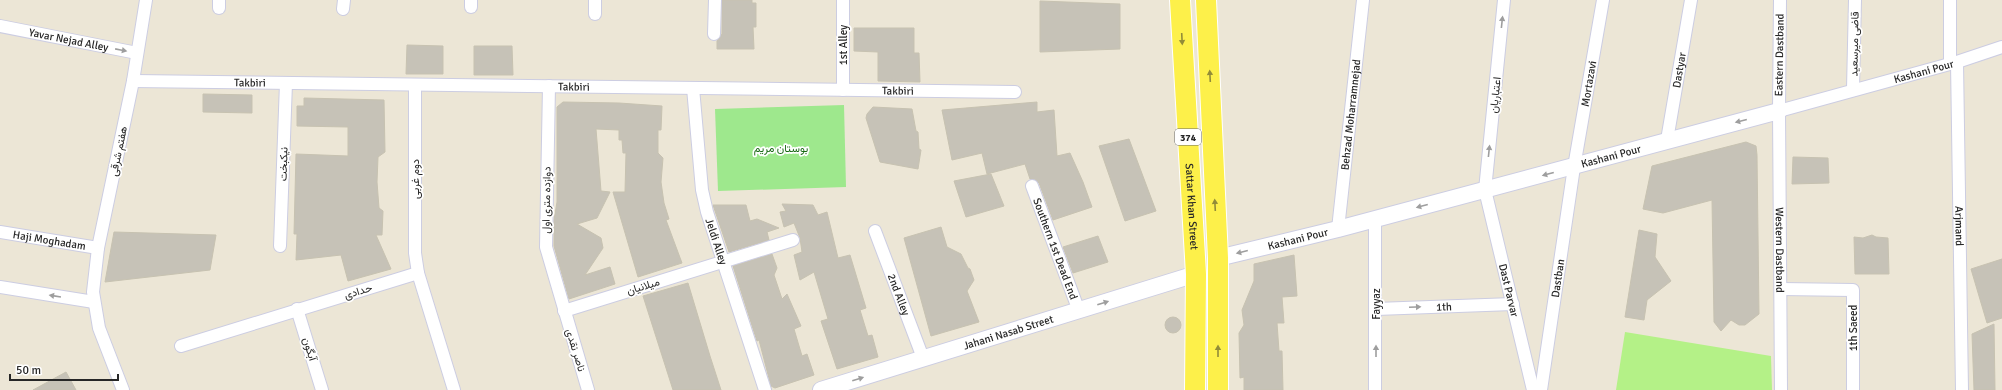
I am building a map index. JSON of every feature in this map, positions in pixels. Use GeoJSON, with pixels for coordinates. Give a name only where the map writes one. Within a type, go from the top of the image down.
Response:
{"type":"FeatureCollection","features":[{"type":"Feature","properties":{"kind":"main road","name":"Sattar Khan Street"},"geometry":{"type":"LineString","coordinates":[[1180,0],[1196,274],[1195,390]]}},
{"type":"Feature","properties":{"kind":"main road","name":"Sattar Khan Street"},"geometry":{"type":"LineString","coordinates":[[1206,0],[1218,258],[1218,390]]}},
{"type":"Feature","properties":{"kind":"street","name":"هفتم شرقی"},"geometry":{"type":"LineString","coordinates":[[122,390],[104,344],[94,302],[94,275],[98,248],[133,81],[146,0]]}},
{"type":"Feature","properties":{"kind":"street"},"geometry":{"type":"LineString","coordinates":[[595,0],[595,14]]}},
{"type":"Feature","properties":{"kind":"street"},"geometry":{"type":"LineString","coordinates":[[714,0],[714,34]]}},
{"type":"Feature","properties":{"kind":"street","name":"1st Alley"},"geometry":{"type":"LineString","coordinates":[[843,90],[844,0]]}},
{"type":"Feature","properties":{"kind":"street","name":"Behzad Moharramnejad"},"geometry":{"type":"LineString","coordinates":[[1338,229],[1363,0]]}},
{"type":"Feature","properties":{"kind":"street","name":"اعتباریان"},"geometry":{"type":"LineString","coordinates":[[1485,190],[1504,0]]}},
{"type":"Feature","properties":{"kind":"street","name":"Mortazavi"},"geometry":{"type":"LineString","coordinates":[[1574,167],[1603,0]]}},
{"type":"Feature","properties":{"kind":"street","name":"Dastyar"},"geometry":{"type":"LineString","coordinates":[[1667,140],[1691,0]]}},
{"type":"Feature","properties":{"kind":"street","name":"Eastern Dastband"},"geometry":{"type":"LineString","coordinates":[[1779,111],[1780,0]]}},
{"type":"Feature","properties":{"kind":"street","name":"قاضی میرسعید"},"geometry":{"type":"LineString","coordinates":[[1853,89],[1855,0]]}},
{"type":"Feature","properties":{"kind":"street","name":"Arjmand"},"geometry":{"type":"LineString","coordinates":[[1950,0],[1954,62],[1962,390]]}},
{"type":"Feature","properties":{"kind":"street","name":"Yavar Nejad Alley"},"geometry":{"type":"LineString","coordinates":[[0,26],[137,53]]}},
{"type":"Feature","properties":{"kind":"street","name":"Kashani Pour"},"geometry":{"type":"LineString","coordinates":[[1218,258],[1338,229],[1574,167],[1667,140],[1779,111],[1853,89],[1954,62],[2002,47]]}},
{"type":"Feature","properties":{"kind":"street","name":"Takbiri"},"geometry":{"type":"LineString","coordinates":[[133,81],[1015,92]]}},
{"type":"Feature","properties":{"kind":"street","name":"نیکبخت"},"geometry":{"type":"LineString","coordinates":[[280,246],[286,83]]}},
{"type":"Feature","properties":{"kind":"street","name":"دوم غربی"},"geometry":{"type":"LineString","coordinates":[[415,84],[415,247],[418,273]]}},
{"type":"Feature","properties":{"kind":"street","name":"دوازده متری اول"},"geometry":{"type":"LineString","coordinates":[[549,86],[545,236],[548,254],[564,311]]}},
{"type":"Feature","properties":{"kind":"street","name":"Jeldi Alley"},"geometry":{"type":"LineString","coordinates":[[692,88],[702,190],[722,262],[765,390]]}},
{"type":"Feature","properties":{"kind":"street","name":"Western Dastband"},"geometry":{"type":"LineString","coordinates":[[1779,111],[1781,390]]}},
{"type":"Feature","properties":{"kind":"street","name":"Dastban"},"geometry":{"type":"LineString","coordinates":[[1540,390],[1574,167]]}},
{"type":"Feature","properties":{"kind":"street","name":"Southern 1st Dead End"},"geometry":{"type":"LineString","coordinates":[[1032,186],[1079,311]]}},
{"type":"Feature","properties":{"kind":"street","name":"Dast Parvar"},"geometry":{"type":"LineString","coordinates":[[1485,190],[1532,390]]}},
{"type":"Feature","properties":{"kind":"street","name":"Fayyaz"},"geometry":{"type":"LineString","coordinates":[[1375,390],[1376,219]]}},
{"type":"Feature","properties":{"kind":"street","name":"2nd Alley"},"geometry":{"type":"LineString","coordinates":[[875,231],[923,358]]}},
{"type":"Feature","properties":{"kind":"street","name":"Haji Moghadam"},"geometry":{"type":"LineString","coordinates":[[0,232],[98,248]]}},
{"type":"Feature","properties":{"kind":"street","name":"میلانیان"},"geometry":{"type":"LineString","coordinates":[[564,311],[793,240]]}},
{"type":"Feature","properties":{"kind":"street"},"geometry":{"type":"LineString","coordinates":[[418,273],[454,390]]}},
{"type":"Feature","properties":{"kind":"street","name":"حدادی"},"geometry":{"type":"LineString","coordinates":[[181,346],[297,309],[418,273]]}},
{"type":"Feature","properties":{"kind":"street","name":"Jahani Nasab Street"},"geometry":{"type":"LineString","coordinates":[[820,390],[1196,274]]}},
{"type":"Feature","properties":{"kind":"street"},"geometry":{"type":"LineString","coordinates":[[0,287],[94,302]]}},
{"type":"Feature","properties":{"kind":"street","name":"1th Saeed"},"geometry":{"type":"LineString","coordinates":[[1781,289],[1853,290],[1853,390]]}},
{"type":"Feature","properties":{"kind":"street","name":"1th"},"geometry":{"type":"LineString","coordinates":[[1376,309],[1513,304]]}},
{"type":"Feature","properties":{"kind":"street","name":"آبگون"},"geometry":{"type":"LineString","coordinates":[[297,309],[322,390]]}},
{"type":"Feature","properties":{"kind":"street","name":"ناصر نقدی"},"geometry":{"type":"LineString","coordinates":[[564,311],[588,390]]}},
{"type":"Feature","properties":{"kind":"green space","name":"بوستان مریم"},"geometry":{"type":"Polygon","coordinates":[[[844,105],[846,187],[718,191],[715,109],[844,105]]]}},
{"type":"Feature","properties":{"kind":"green space"},"geometry":{"type":"Polygon","coordinates":[[[1625,332],[1771,356],[1772,390],[1616,390],[1625,332]]]}},
{"type":"Feature","properties":{"kind":"building"},"geometry":{"type":"Polygon","coordinates":[[[722,0],[752,0],[752,3],[756,3],[756,27],[753,27],[754,49],[717,49],[717,41],[722,34],[722,0]]]}},
{"type":"Feature","properties":{"kind":"building"},"geometry":{"type":"Polygon","coordinates":[[[1040,1],[1120,4],[1120,49],[1040,52],[1040,1]]]}},
{"type":"Feature","properties":{"kind":"building"},"geometry":{"type":"Polygon","coordinates":[[[854,28],[914,28],[914,53],[919,53],[920,82],[878,81],[878,52],[854,51],[854,28]]]}},
{"type":"Feature","properties":{"kind":"building"},"geometry":{"type":"Polygon","coordinates":[[[407,45],[443,46],[443,74],[406,74],[407,45]]]}},
{"type":"Feature","properties":{"kind":"building"},"geometry":{"type":"Polygon","coordinates":[[[474,46],[512,46],[513,75],[474,75],[474,46]]]}},
{"type":"Feature","properties":{"kind":"building"},"geometry":{"type":"Polygon","coordinates":[[[203,94],[252,95],[252,113],[203,112],[203,94]]]}},
{"type":"Feature","properties":{"kind":"building"},"geometry":{"type":"Polygon","coordinates":[[[304,98],[384,100],[385,152],[378,157],[377,182],[379,208],[383,211],[382,235],[376,235],[391,269],[348,281],[341,255],[296,260],[297,234],[294,234],[296,154],[348,156],[348,127],[297,126],[297,106],[304,106],[304,98]]]}},
{"type":"Feature","properties":{"kind":"building"},"geometry":{"type":"Polygon","coordinates":[[[563,102],[619,103],[662,106],[661,130],[658,130],[658,153],[663,158],[661,182],[664,203],[669,219],[666,220],[682,263],[638,277],[613,192],[625,192],[626,153],[623,153],[622,140],[619,140],[619,130],[596,129],[601,191],[610,192],[597,218],[577,224],[601,238],[603,248],[585,275],[610,267],[615,284],[569,299],[554,246],[554,220],[557,202],[557,107],[563,102]]]}},
{"type":"Feature","properties":{"kind":"building"},"geometry":{"type":"Polygon","coordinates":[[[1037,102],[1037,112],[1054,110],[1057,156],[1070,153],[1092,207],[1053,220],[1039,183],[1036,180],[1030,179],[1025,164],[987,174],[982,153],[952,160],[942,110],[1037,102]]]}},
{"type":"Feature","properties":{"kind":"building"},"geometry":{"type":"Polygon","coordinates":[[[873,107],[912,109],[916,131],[918,132],[919,149],[921,150],[918,169],[880,162],[866,118],[867,114],[873,107]]]}},
{"type":"Feature","properties":{"kind":"building"},"geometry":{"type":"Polygon","coordinates":[[[1129,139],[1156,211],[1125,221],[1099,146],[1129,139]]]}},
{"type":"Feature","properties":{"kind":"building"},"geometry":{"type":"Polygon","coordinates":[[[1746,142],[1756,146],[1757,155],[1759,314],[1745,325],[1739,325],[1731,320],[1721,331],[1714,322],[1712,200],[1663,213],[1643,209],[1652,166],[1746,142]]]}},
{"type":"Feature","properties":{"kind":"building"},"geometry":{"type":"Polygon","coordinates":[[[1793,157],[1828,158],[1829,183],[1792,184],[1793,157]]]}},
{"type":"Feature","properties":{"kind":"building"},"geometry":{"type":"Polygon","coordinates":[[[991,174],[1004,206],[966,217],[954,181],[991,174]]]}},
{"type":"Feature","properties":{"kind":"building"},"geometry":{"type":"Polygon","coordinates":[[[782,204],[813,205],[818,215],[827,212],[838,258],[850,255],[866,308],[860,310],[868,336],[872,335],[878,357],[837,369],[821,321],[828,319],[814,272],[800,280],[794,255],[802,252],[800,238],[794,223],[784,227],[780,212],[786,211],[782,204]]]}},
{"type":"Feature","properties":{"kind":"building"},"geometry":{"type":"Polygon","coordinates":[[[713,205],[746,205],[750,221],[757,219],[779,228],[767,232],[769,240],[729,252],[713,205]]]}},
{"type":"Feature","properties":{"kind":"building"},"geometry":{"type":"Polygon","coordinates":[[[941,227],[947,247],[961,254],[968,268],[970,269],[974,280],[967,291],[979,322],[931,336],[904,238],[941,227]]]}},
{"type":"Feature","properties":{"kind":"building"},"geometry":{"type":"Polygon","coordinates":[[[1639,230],[1657,234],[1655,257],[1671,281],[1647,300],[1644,320],[1625,317],[1639,230]]]}},
{"type":"Feature","properties":{"kind":"building"},"geometry":{"type":"Polygon","coordinates":[[[114,232],[216,235],[210,270],[105,282],[114,232]]]}},
{"type":"Feature","properties":{"kind":"building"},"geometry":{"type":"Polygon","coordinates":[[[1872,235],[1876,237],[1888,238],[1889,274],[1855,274],[1854,237],[1863,238],[1872,235]]]}},
{"type":"Feature","properties":{"kind":"building"},"geometry":{"type":"Polygon","coordinates":[[[1098,236],[1108,262],[1073,273],[1063,247],[1098,236]]]}},
{"type":"Feature","properties":{"kind":"building"},"geometry":{"type":"Polygon","coordinates":[[[772,254],[777,268],[774,275],[782,299],[787,294],[801,326],[794,329],[802,356],[807,354],[814,375],[775,388],[771,386],[759,340],[757,341],[733,266],[772,254]]]}},
{"type":"Feature","properties":{"kind":"building"},"geometry":{"type":"Polygon","coordinates":[[[1294,255],[1297,296],[1282,297],[1284,323],[1277,323],[1279,351],[1282,351],[1283,390],[1244,390],[1244,377],[1240,378],[1239,333],[1244,325],[1242,310],[1254,281],[1254,264],[1294,255]]]}},
{"type":"Feature","properties":{"kind":"building"},"geometry":{"type":"Polygon","coordinates":[[[2002,259],[2002,318],[1987,323],[1971,269],[2002,259]]]}},
{"type":"Feature","properties":{"kind":"building"},"geometry":{"type":"Polygon","coordinates":[[[688,283],[721,390],[673,390],[643,296],[688,283]]]}},
{"type":"Feature","properties":{"kind":"building"},"geometry":{"type":"Polygon","coordinates":[[[1170,317],[1176,317],[1181,322],[1179,331],[1176,333],[1170,333],[1165,328],[1165,322],[1170,317]]]}},
{"type":"Feature","properties":{"kind":"building"},"geometry":{"type":"Polygon","coordinates":[[[1994,324],[1995,390],[1974,390],[1972,334],[1994,324]]]}},
{"type":"Feature","properties":{"kind":"building"},"geometry":{"type":"Polygon","coordinates":[[[66,372],[76,390],[33,390],[66,372]]]}}]}
